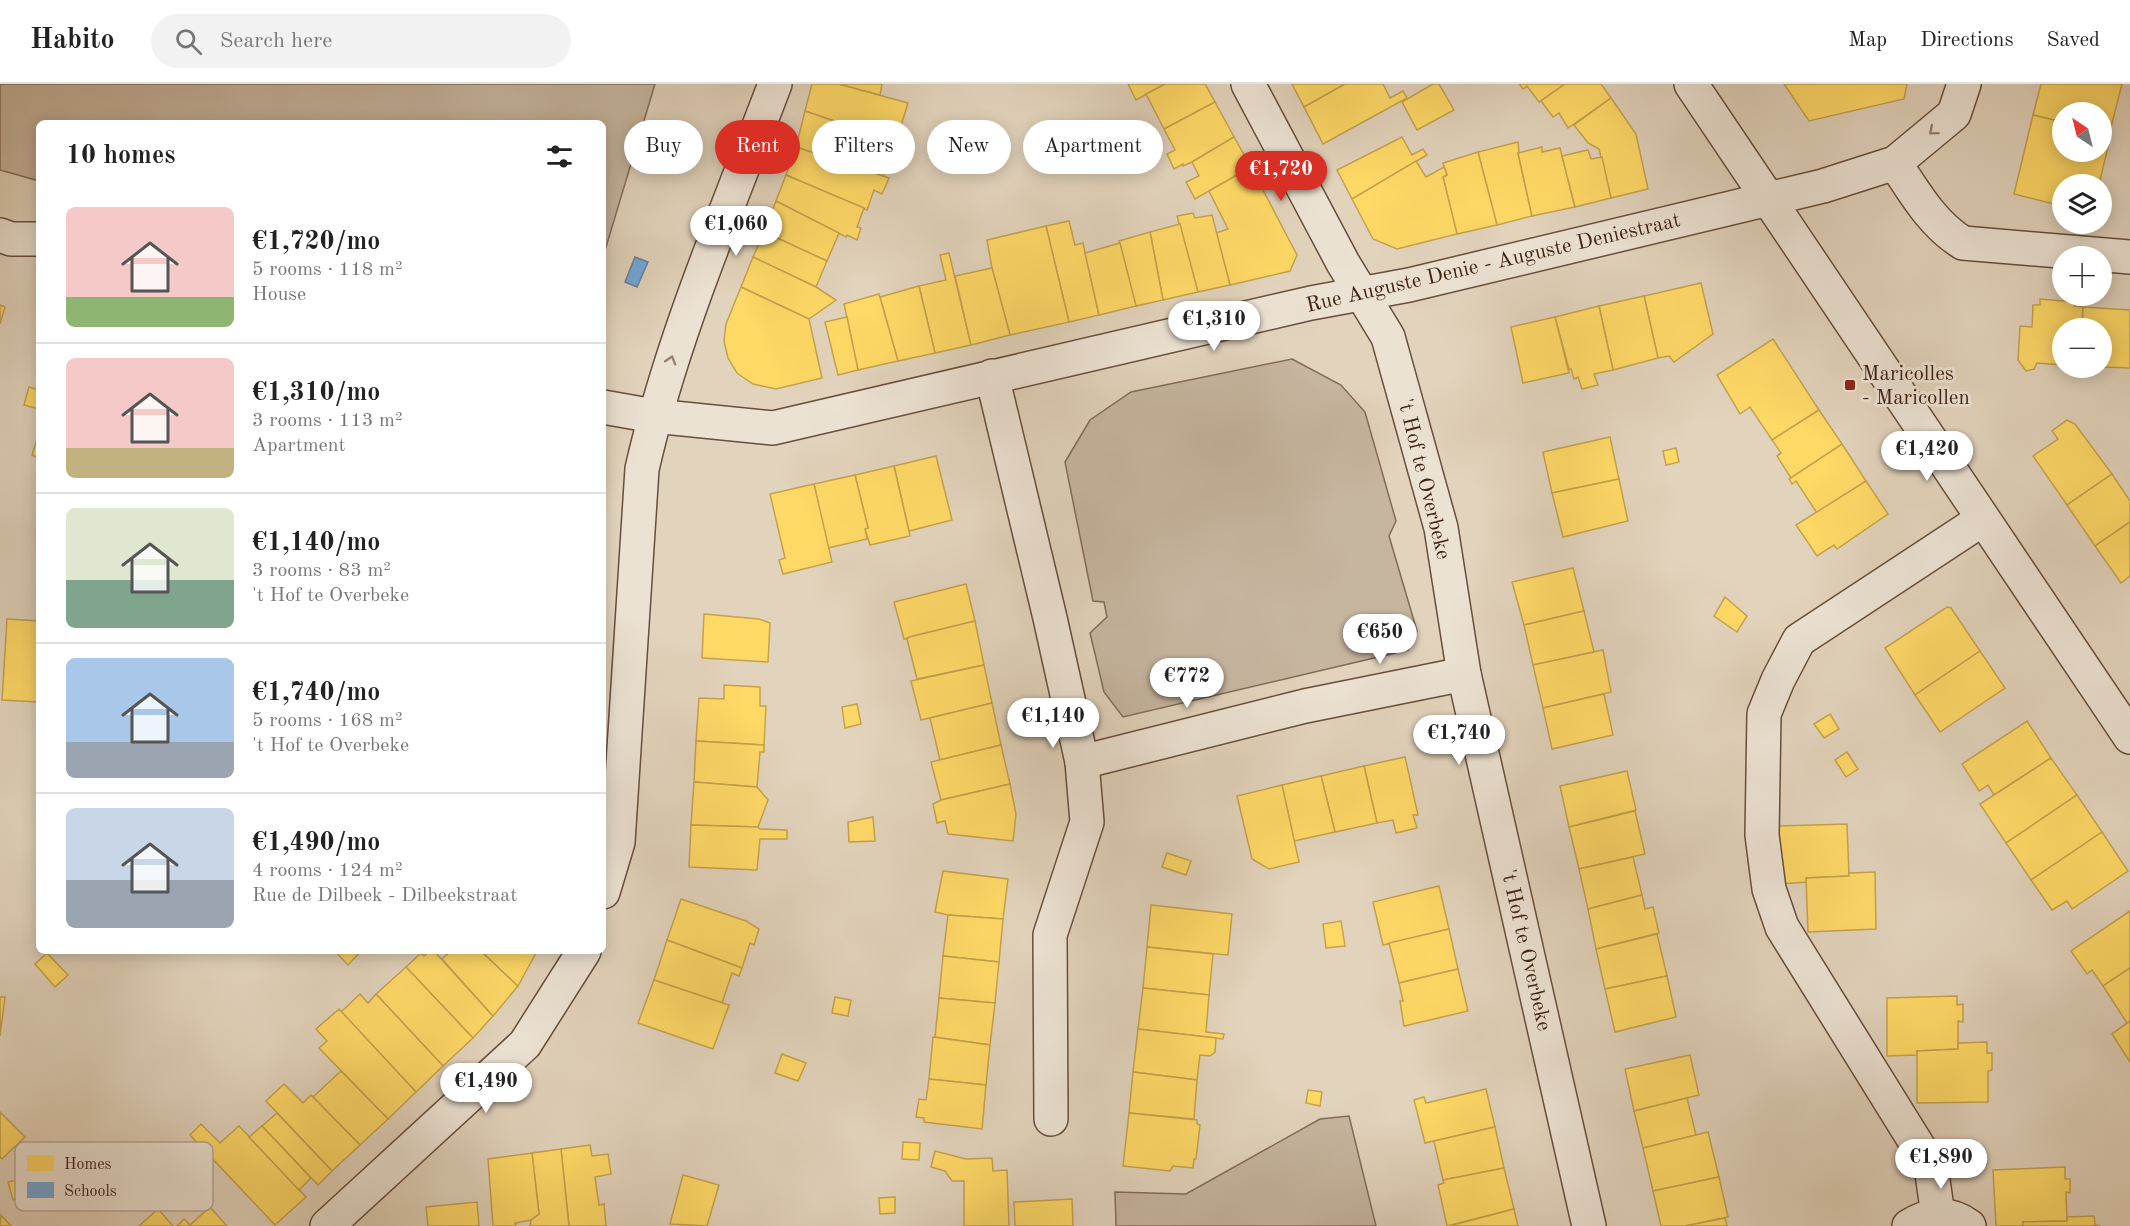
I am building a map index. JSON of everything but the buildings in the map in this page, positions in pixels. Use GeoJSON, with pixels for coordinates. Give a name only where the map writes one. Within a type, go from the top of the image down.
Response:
{"type":"FeatureCollection","features":[{"type":"Feature","properties":{"kind":"street"},"geometry":{"type":"LineString","coordinates":[[606,882],[618,842],[642,469],[654,416],[674,350],[775,84]]}},
{"type":"Feature","properties":{"kind":"street","name":"'t Hof te Overbeke"},"geometry":{"type":"LineString","coordinates":[[1248,84],[1342,263],[1388,337],[1441,528],[1464,674],[1589,1226]]}},
{"type":"Feature","properties":{"kind":"street"},"geometry":{"type":"LineString","coordinates":[[1691,84],[2130,737]]}},
{"type":"Feature","properties":{"kind":"street"},"geometry":{"type":"LineString","coordinates":[[1964,84],[1954,114],[1895,163],[1914,193],[1948,234],[1963,243],[2130,257]]}},
{"type":"Feature","properties":{"kind":"street","name":"Rue Auguste Denie - Auguste Deniestraat"},"geometry":{"type":"LineString","coordinates":[[606,408],[654,416],[773,428],[1311,303],[1409,285],[1823,186],[1895,163]]}},
{"type":"Feature","properties":{"kind":"street"},"geometry":{"type":"LineString","coordinates":[[0,235],[11,239],[36,239]]}},
{"type":"Feature","properties":{"kind":"street"},"geometry":{"type":"LineString","coordinates":[[992,376],[1082,762],[1087,822],[1050,935],[1051,1119]]}},
{"type":"Feature","properties":{"kind":"street"},"geometry":{"type":"LineString","coordinates":[[1969,1226],[1959,1219],[1924,1221],[1931,1167],[1782,927],[1769,889],[1762,835],[1764,714],[1799,640],[1983,519]]}},
{"type":"Feature","properties":{"kind":"street"},"geometry":{"type":"LineString","coordinates":[[1082,762],[1305,706],[1464,674]]}},
{"type":"Feature","properties":{"kind":"street"},"geometry":{"type":"LineString","coordinates":[[327,1226],[525,1044],[582,954]]}},
{"type":"Feature","properties":{"kind":"shaded area"},"geometry":{"type":"Polygon","coordinates":[[[0,84],[655,84],[644,120],[624,120],[624,174],[628,174],[606,247],[606,120],[36,120],[36,180],[0,170],[0,84]]]}},
{"type":"Feature","properties":{"kind":"shaded area"},"geometry":{"type":"Polygon","coordinates":[[[1292,359],[1341,385],[1365,412],[1396,521],[1389,536],[1417,631],[1408,650],[1123,717],[1104,692],[1090,633],[1107,617],[1104,602],[1093,601],[1065,462],[1090,420],[1131,392],[1292,359]]]}},
{"type":"Feature","properties":{"kind":"shaded area"},"geometry":{"type":"Polygon","coordinates":[[[1349,1116],[1376,1226],[1116,1226],[1115,1192],[1186,1194],[1320,1119],[1349,1116]]]}},
{"type":"Feature","properties":{"kind":"place","name":"Maricolles - Maricollen"},"geometry":{"type":"Point","coordinates":[1850,385]}}]}
